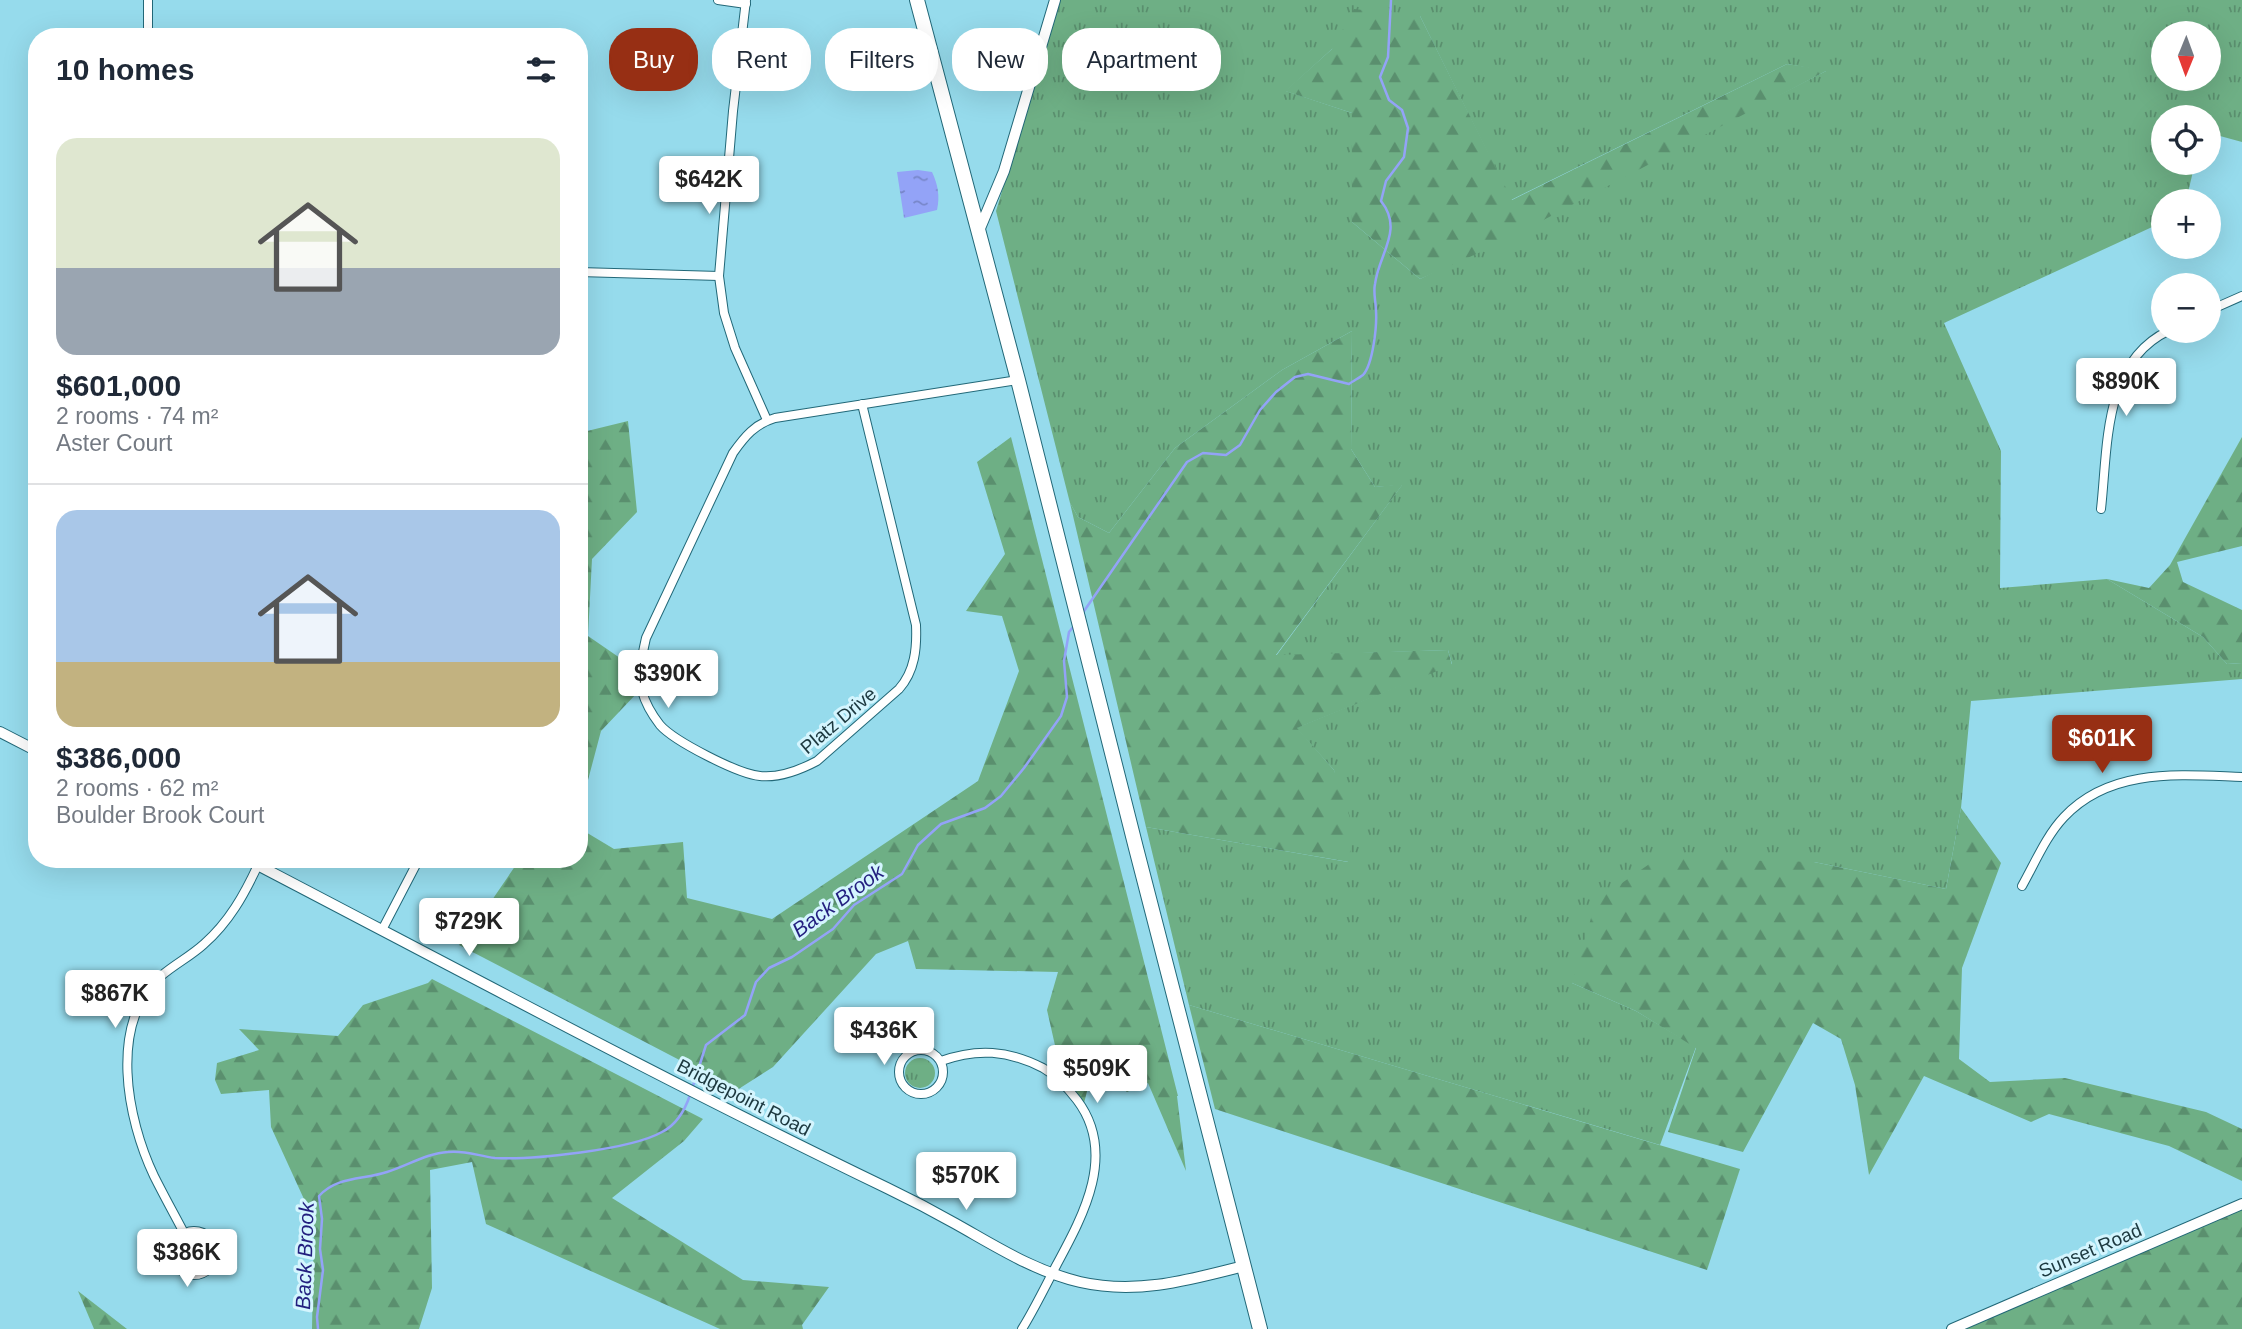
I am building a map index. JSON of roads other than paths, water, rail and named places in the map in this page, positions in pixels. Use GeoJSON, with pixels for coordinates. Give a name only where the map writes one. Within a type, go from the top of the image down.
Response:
{"type":"FeatureCollection","features":[{"type":"Feature","properties":{"kind":"highway"},"geometry":{"type":"LineString","coordinates":[[917,0],[1076,604],[1260,1329]]}},
{"type":"Feature","properties":{"kind":"street"},"geometry":{"type":"LineString","coordinates":[[148,0],[148,28]]}},
{"type":"Feature","properties":{"kind":"street"},"geometry":{"type":"LineString","coordinates":[[718,0],[746,2],[719,276],[724,313],[735,348],[767,420],[1018,380]]}},
{"type":"Feature","properties":{"kind":"street"},"geometry":{"type":"LineString","coordinates":[[978,233],[1004,171],[1055,0]]}},
{"type":"Feature","properties":{"kind":"street"},"geometry":{"type":"LineString","coordinates":[[588,272],[719,276]]}},
{"type":"Feature","properties":{"kind":"street"},"geometry":{"type":"LineString","coordinates":[[2221,305],[2242,296]]}},
{"type":"Feature","properties":{"kind":"street"},"geometry":{"type":"LineString","coordinates":[[2101,509],[2115,400],[2124,373],[2151,340]]}},
{"type":"Feature","properties":{"kind":"street","name":"Platz Drive"},"geometry":{"type":"LineString","coordinates":[[767,420],[745,436],[733,453],[646,638],[640,678],[646,702],[660,725],[673,736],[744,773],[772,776],[804,768],[817,761],[899,689],[913,667],[917,642],[916,625],[862,404]]}},
{"type":"Feature","properties":{"kind":"street"},"geometry":{"type":"LineString","coordinates":[[0,732],[28,746]]}},
{"type":"Feature","properties":{"kind":"street"},"geometry":{"type":"LineString","coordinates":[[2022,886],[2045,844],[2064,817],[2083,801],[2118,783],[2166,774],[2242,777]]}},
{"type":"Feature","properties":{"kind":"street"},"geometry":{"type":"LineString","coordinates":[[184,1233],[154,1176],[141,1141],[128,1072],[127,1040],[138,1006],[150,988],[161,976],[204,944],[230,917],[256,868]]}},
{"type":"Feature","properties":{"kind":"street","name":"Bridgepoint Road"},"geometry":{"type":"LineString","coordinates":[[264,868],[790,1142],[925,1206],[1011,1256],[1051,1275],[1106,1286],[1146,1287],[1244,1266]]}},
{"type":"Feature","properties":{"kind":"street"},"geometry":{"type":"LineString","coordinates":[[382,930],[414,868]]}},
{"type":"Feature","properties":{"kind":"street"},"geometry":{"type":"LineString","coordinates":[[914,1050],[929,1051],[941,1061],[943,1075],[931,1092],[910,1092],[900,1082],[898,1067],[901,1059],[914,1050]]}},
{"type":"Feature","properties":{"kind":"street"},"geometry":{"type":"LineString","coordinates":[[941,1061],[981,1051],[1025,1059],[1050,1072],[1065,1084],[1087,1116],[1093,1134],[1096,1154],[1092,1189],[1081,1217],[1022,1329]]}},
{"type":"Feature","properties":{"kind":"street","name":"Sunset Road"},"geometry":{"type":"LineString","coordinates":[[1952,1329],[2242,1204]]}},
{"type":"Feature","properties":{"kind":"street"},"geometry":{"type":"LineString","coordinates":[[198,1231],[215,1245],[216,1260],[207,1272],[193,1276],[174,1265],[173,1244],[184,1233],[198,1231]]}},
{"type":"Feature","properties":{"kind":"water"},"geometry":{"type":"Polygon","coordinates":[[[897,172],[932,172],[938,191],[937,210],[904,218],[897,172]]]}},
{"type":"Feature","properties":{"kind":"waterway","name":"Back Brook"},"geometry":{"type":"LineString","coordinates":[[1082,614],[1187,462],[1203,453],[1226,455],[1240,445],[1260,410],[1276,392],[1295,377],[1308,374],[1349,384],[1366,370],[1375,335],[1375,284],[1390,232],[1388,212],[1381,201],[1386,181],[1404,157],[1408,128],[1402,110],[1389,100],[1380,77],[1388,57],[1391,0]]}},
{"type":"Feature","properties":{"kind":"waterway","name":"Back Brook"},"geometry":{"type":"LineString","coordinates":[[692,1089],[706,1045],[745,1015],[756,982],[769,968],[792,957],[833,929],[854,905],[902,874],[918,845],[941,824],[985,808],[1001,796],[1061,716],[1067,697],[1064,661],[1069,632],[1074,626]]}},
{"type":"Feature","properties":{"kind":"waterway","name":"Back Brook"},"geometry":{"type":"LineString","coordinates":[[318,1329],[323,1270],[319,1196],[326,1190],[342,1182],[378,1175],[440,1153],[460,1152],[495,1158],[532,1157],[628,1144],[667,1129],[679,1116],[690,1095]]}}]}
